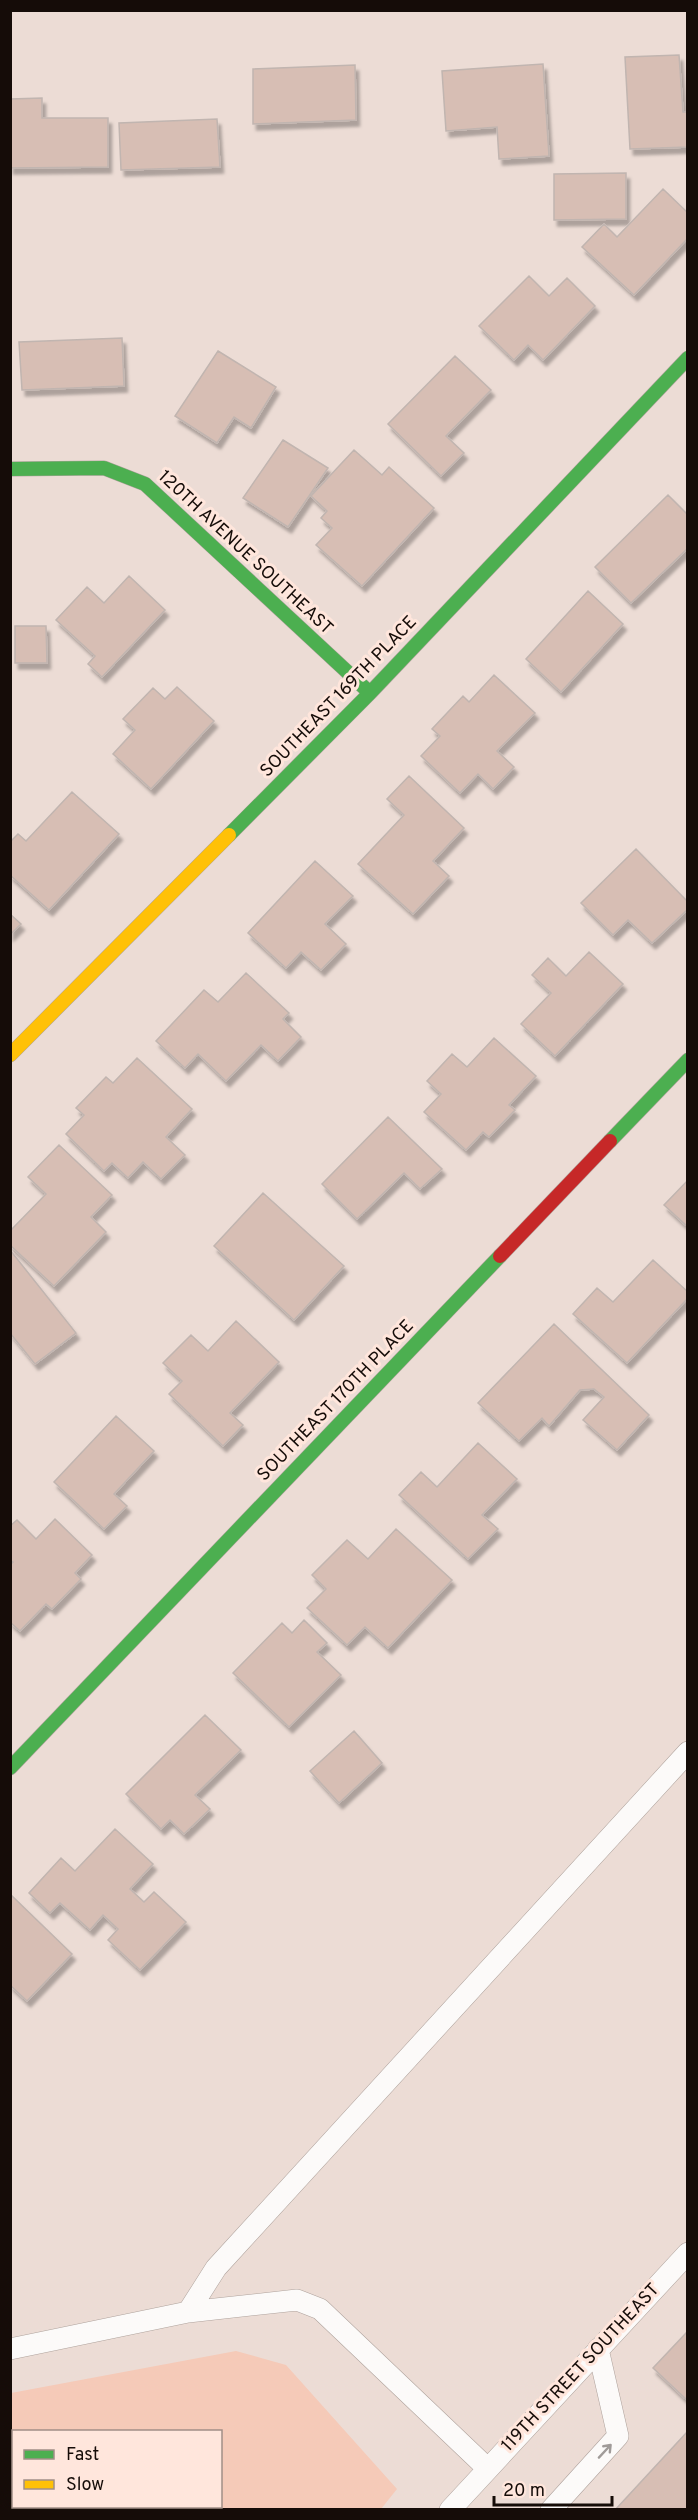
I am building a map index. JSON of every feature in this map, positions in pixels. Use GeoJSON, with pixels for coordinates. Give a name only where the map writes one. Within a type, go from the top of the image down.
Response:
{"type":"FeatureCollection","features":[{"type":"Feature","properties":{"kind":"street","name":"SOUTHEAST 169TH PLACE"},"geometry":{"type":"LineString","coordinates":[[10,1055],[370,693],[687,358]]}},
{"type":"Feature","properties":{"kind":"street","name":"120TH AVENUE SOUTHEAST"},"geometry":{"type":"LineString","coordinates":[[10,468],[104,468],[145,484],[370,693]]}},
{"type":"Feature","properties":{"kind":"street","name":"SOUTHEAST 170TH PLACE"},"geometry":{"type":"LineString","coordinates":[[10,1768],[687,1060]]}},
{"type":"Feature","properties":{"kind":"lane"},"geometry":{"type":"LineString","coordinates":[[188,2312],[216,2268],[687,1752]]}},
{"type":"Feature","properties":{"kind":"lane","name":"119TH STREET SOUTHEAST"},"geometry":{"type":"LineString","coordinates":[[450,2510],[467,2501],[487,2469],[687,2253]]}},
{"type":"Feature","properties":{"kind":"lane"},"geometry":{"type":"LineString","coordinates":[[10,2349],[188,2312],[297,2300],[320,2309],[487,2469]]}},
{"type":"Feature","properties":{"kind":"lane"},"geometry":{"type":"LineString","coordinates":[[551,2510],[618,2436],[598,2349]]}},
{"type":"Feature","properties":{"kind":"shaded area"},"geometry":{"type":"Polygon","coordinates":[[[236,2351],[286,2365],[397,2489],[381,2509],[11,2509],[11,2393],[236,2351]]]}},
{"type":"Feature","properties":{"kind":"building"},"geometry":{"type":"Polygon","coordinates":[[[679,55],[683,112],[688,112],[688,147],[630,149],[625,57],[679,55]]]}},
{"type":"Feature","properties":{"kind":"building"},"geometry":{"type":"Polygon","coordinates":[[[543,64],[549,156],[499,159],[497,127],[446,131],[442,71],[543,64]]]}},
{"type":"Feature","properties":{"kind":"building"},"geometry":{"type":"Polygon","coordinates":[[[355,65],[356,120],[253,124],[253,69],[355,65]]]}},
{"type":"Feature","properties":{"kind":"building"},"geometry":{"type":"Polygon","coordinates":[[[42,98],[42,118],[108,118],[108,167],[10,168],[10,99],[42,98]]]}},
{"type":"Feature","properties":{"kind":"building"},"geometry":{"type":"Polygon","coordinates":[[[217,119],[220,167],[121,170],[119,123],[217,119]]]}},
{"type":"Feature","properties":{"kind":"building"},"geometry":{"type":"Polygon","coordinates":[[[626,173],[626,219],[554,220],[554,174],[626,173]]]}},
{"type":"Feature","properties":{"kind":"building"},"geometry":{"type":"Polygon","coordinates":[[[663,189],[688,213],[688,238],[634,295],[582,247],[604,224],[617,237],[663,189]]]}},
{"type":"Feature","properties":{"kind":"building"},"geometry":{"type":"Polygon","coordinates":[[[529,276],[549,296],[567,278],[595,306],[543,360],[528,345],[514,360],[479,326],[529,276]]]}},
{"type":"Feature","properties":{"kind":"building"},"geometry":{"type":"Polygon","coordinates":[[[122,338],[124,386],[22,390],[19,342],[122,338]]]}},
{"type":"Feature","properties":{"kind":"building"},"geometry":{"type":"Polygon","coordinates":[[[218,351],[276,387],[251,428],[234,417],[217,443],[175,416],[218,351]]]}},
{"type":"Feature","properties":{"kind":"building"},"geometry":{"type":"Polygon","coordinates":[[[455,356],[491,390],[446,436],[464,453],[441,476],[388,424],[455,356]]]}},
{"type":"Feature","properties":{"kind":"building"},"geometry":{"type":"Polygon","coordinates":[[[283,440],[328,468],[288,527],[243,498],[283,440]]]}},
{"type":"Feature","properties":{"kind":"building"},"geometry":{"type":"Polygon","coordinates":[[[354,450],[382,475],[389,467],[434,508],[362,586],[316,545],[332,528],[321,518],[327,511],[311,496],[354,450]]]}},
{"type":"Feature","properties":{"kind":"building"},"geometry":{"type":"Polygon","coordinates":[[[668,495],[688,515],[688,548],[631,603],[595,567],[668,495]]]}},
{"type":"Feature","properties":{"kind":"building"},"geometry":{"type":"Polygon","coordinates":[[[129,576],[165,610],[102,677],[88,664],[95,656],[56,620],[87,587],[104,603],[129,576]]]}},
{"type":"Feature","properties":{"kind":"building"},"geometry":{"type":"Polygon","coordinates":[[[588,591],[623,624],[561,692],[526,659],[588,591]]]}},
{"type":"Feature","properties":{"kind":"building"},"geometry":{"type":"Polygon","coordinates":[[[15,626],[46,626],[47,663],[15,663],[15,626]]]}},
{"type":"Feature","properties":{"kind":"building"},"geometry":{"type":"Polygon","coordinates":[[[494,675],[535,713],[497,751],[514,767],[493,789],[478,774],[460,793],[421,756],[440,736],[432,729],[463,696],[469,702],[494,675]]]}},
{"type":"Feature","properties":{"kind":"building"},"geometry":{"type":"Polygon","coordinates":[[[177,687],[214,721],[151,789],[113,754],[135,730],[123,719],[153,688],[165,699],[177,687]]]}},
{"type":"Feature","properties":{"kind":"building"},"geometry":{"type":"Polygon","coordinates":[[[409,776],[464,828],[433,861],[449,876],[413,914],[358,864],[404,815],[387,799],[409,776]]]}},
{"type":"Feature","properties":{"kind":"building"},"geometry":{"type":"Polygon","coordinates":[[[72,792],[119,834],[49,910],[10,875],[10,842],[18,834],[26,841],[72,792]]]}},
{"type":"Feature","properties":{"kind":"building"},"geometry":{"type":"Polygon","coordinates":[[[636,849],[688,902],[688,909],[652,943],[628,920],[613,935],[581,903],[636,849]]]}},
{"type":"Feature","properties":{"kind":"building"},"geometry":{"type":"Polygon","coordinates":[[[315,861],[353,896],[325,924],[346,944],[321,970],[301,952],[286,968],[248,933],[315,861]]]}},
{"type":"Feature","properties":{"kind":"building"},"geometry":{"type":"Polygon","coordinates":[[[10,914],[21,924],[10,935],[10,914]]]}},
{"type":"Feature","properties":{"kind":"building"},"geometry":{"type":"Polygon","coordinates":[[[589,952],[623,984],[555,1056],[521,1024],[551,993],[532,975],[548,958],[566,976],[589,952]]]}},
{"type":"Feature","properties":{"kind":"building"},"geometry":{"type":"Polygon","coordinates":[[[246,973],[289,1013],[283,1019],[301,1037],[278,1061],[261,1045],[226,1081],[198,1054],[185,1068],[156,1041],[204,990],[218,1002],[246,973]]]}},
{"type":"Feature","properties":{"kind":"building"},"geometry":{"type":"Polygon","coordinates":[[[494,1038],[536,1076],[509,1105],[515,1110],[489,1137],[483,1132],[466,1150],[424,1112],[441,1094],[427,1081],[452,1054],[467,1067],[494,1038]]]}},
{"type":"Feature","properties":{"kind":"building"},"geometry":{"type":"Polygon","coordinates":[[[137,1058],[192,1109],[166,1137],[185,1155],[161,1179],[143,1162],[128,1178],[112,1163],[104,1171],[66,1134],[84,1115],[76,1108],[106,1077],[113,1083],[137,1058]]]}},
{"type":"Feature","properties":{"kind":"building"},"geometry":{"type":"Polygon","coordinates":[[[388,1117],[442,1169],[420,1189],[404,1173],[357,1219],[322,1184],[388,1117]]]}},
{"type":"Feature","properties":{"kind":"building"},"geometry":{"type":"Polygon","coordinates":[[[59,1145],[112,1195],[91,1217],[106,1232],[54,1286],[10,1245],[10,1231],[46,1194],[28,1177],[59,1145]]]}},
{"type":"Feature","properties":{"kind":"building"},"geometry":{"type":"Polygon","coordinates":[[[688,1180],[688,1227],[664,1205],[688,1180]]]}},
{"type":"Feature","properties":{"kind":"building"},"geometry":{"type":"Polygon","coordinates":[[[263,1193],[344,1266],[294,1320],[214,1246],[263,1193]]]}},
{"type":"Feature","properties":{"kind":"building"},"geometry":{"type":"Polygon","coordinates":[[[10,1250],[76,1333],[35,1364],[10,1333],[10,1250]]]}},
{"type":"Feature","properties":{"kind":"building"},"geometry":{"type":"Polygon","coordinates":[[[653,1260],[688,1292],[688,1298],[627,1363],[573,1314],[597,1288],[613,1302],[653,1260]]]}},
{"type":"Feature","properties":{"kind":"building"},"geometry":{"type":"Polygon","coordinates":[[[236,1321],[279,1362],[230,1413],[243,1425],[223,1446],[169,1394],[182,1381],[163,1363],[191,1335],[208,1351],[236,1321]]]}},
{"type":"Feature","properties":{"kind":"building"},"geometry":{"type":"Polygon","coordinates":[[[554,1324],[649,1415],[617,1450],[583,1420],[604,1397],[594,1389],[580,1390],[549,1426],[542,1418],[519,1441],[478,1403],[554,1324]]]}},
{"type":"Feature","properties":{"kind":"building"},"geometry":{"type":"Polygon","coordinates":[[[116,1416],[154,1451],[114,1494],[127,1506],[104,1529],[54,1482],[116,1416]]]}},
{"type":"Feature","properties":{"kind":"building"},"geometry":{"type":"Polygon","coordinates":[[[478,1443],[517,1479],[482,1515],[498,1529],[468,1559],[399,1495],[421,1472],[437,1487],[478,1443]]]}},
{"type":"Feature","properties":{"kind":"building"},"geometry":{"type":"Polygon","coordinates":[[[55,1519],[92,1555],[75,1573],[81,1579],[52,1609],[46,1604],[20,1631],[10,1622],[10,1565],[13,1562],[10,1560],[10,1526],[17,1520],[36,1539],[55,1519]]]}},
{"type":"Feature","properties":{"kind":"building"},"geometry":{"type":"Polygon","coordinates":[[[396,1529],[452,1580],[388,1648],[365,1627],[347,1645],[307,1608],[326,1589],[312,1575],[347,1540],[368,1559],[396,1529]]]}},
{"type":"Feature","properties":{"kind":"building"},"geometry":{"type":"Polygon","coordinates":[[[304,1620],[327,1643],[317,1652],[341,1675],[289,1727],[233,1673],[282,1623],[292,1633],[304,1620]]]}},
{"type":"Feature","properties":{"kind":"building"},"geometry":{"type":"Polygon","coordinates":[[[205,1715],[241,1750],[195,1795],[210,1809],[184,1834],[170,1820],[161,1829],[126,1794],[205,1715]]]}},
{"type":"Feature","properties":{"kind":"building"},"geometry":{"type":"Polygon","coordinates":[[[354,1731],[382,1763],[339,1803],[310,1771],[354,1731]]]}},
{"type":"Feature","properties":{"kind":"building"},"geometry":{"type":"Polygon","coordinates":[[[115,1829],[153,1864],[130,1889],[144,1902],[154,1892],[186,1922],[140,1970],[108,1940],[118,1929],[103,1915],[90,1930],[60,1903],[50,1913],[29,1893],[61,1858],[75,1871],[115,1829]]]}},
{"type":"Feature","properties":{"kind":"building"},"geometry":{"type":"Polygon","coordinates":[[[10,1894],[72,1954],[27,2001],[10,1985],[10,1894]]]}},
{"type":"Feature","properties":{"kind":"building"},"geometry":{"type":"Polygon","coordinates":[[[688,2331],[688,2401],[653,2368],[688,2331]]]}},
{"type":"Feature","properties":{"kind":"building"},"geometry":{"type":"Polygon","coordinates":[[[688,2431],[688,2510],[615,2510],[688,2431]]]}},
{"type":"Feature","properties":{"kind":"traffic: fast"},"geometry":{"type":"LineString","coordinates":[[229,835],[370,693],[688,358]]}},
{"type":"Feature","properties":{"kind":"traffic: fast"},"geometry":{"type":"LineString","coordinates":[[10,469],[104,468],[145,484],[370,693]]}},
{"type":"Feature","properties":{"kind":"traffic: fast"},"geometry":{"type":"LineString","coordinates":[[610,1141],[688,1060]]}},
{"type":"Feature","properties":{"kind":"traffic: fast"},"geometry":{"type":"LineString","coordinates":[[10,1768],[500,1256]]}},
{"type":"Feature","properties":{"kind":"traffic: slow"},"geometry":{"type":"LineString","coordinates":[[10,1055],[229,835]]}},
{"type":"Feature","properties":{"kind":"traffic: jam"},"geometry":{"type":"LineString","coordinates":[[500,1256],[610,1141]]}}]}
